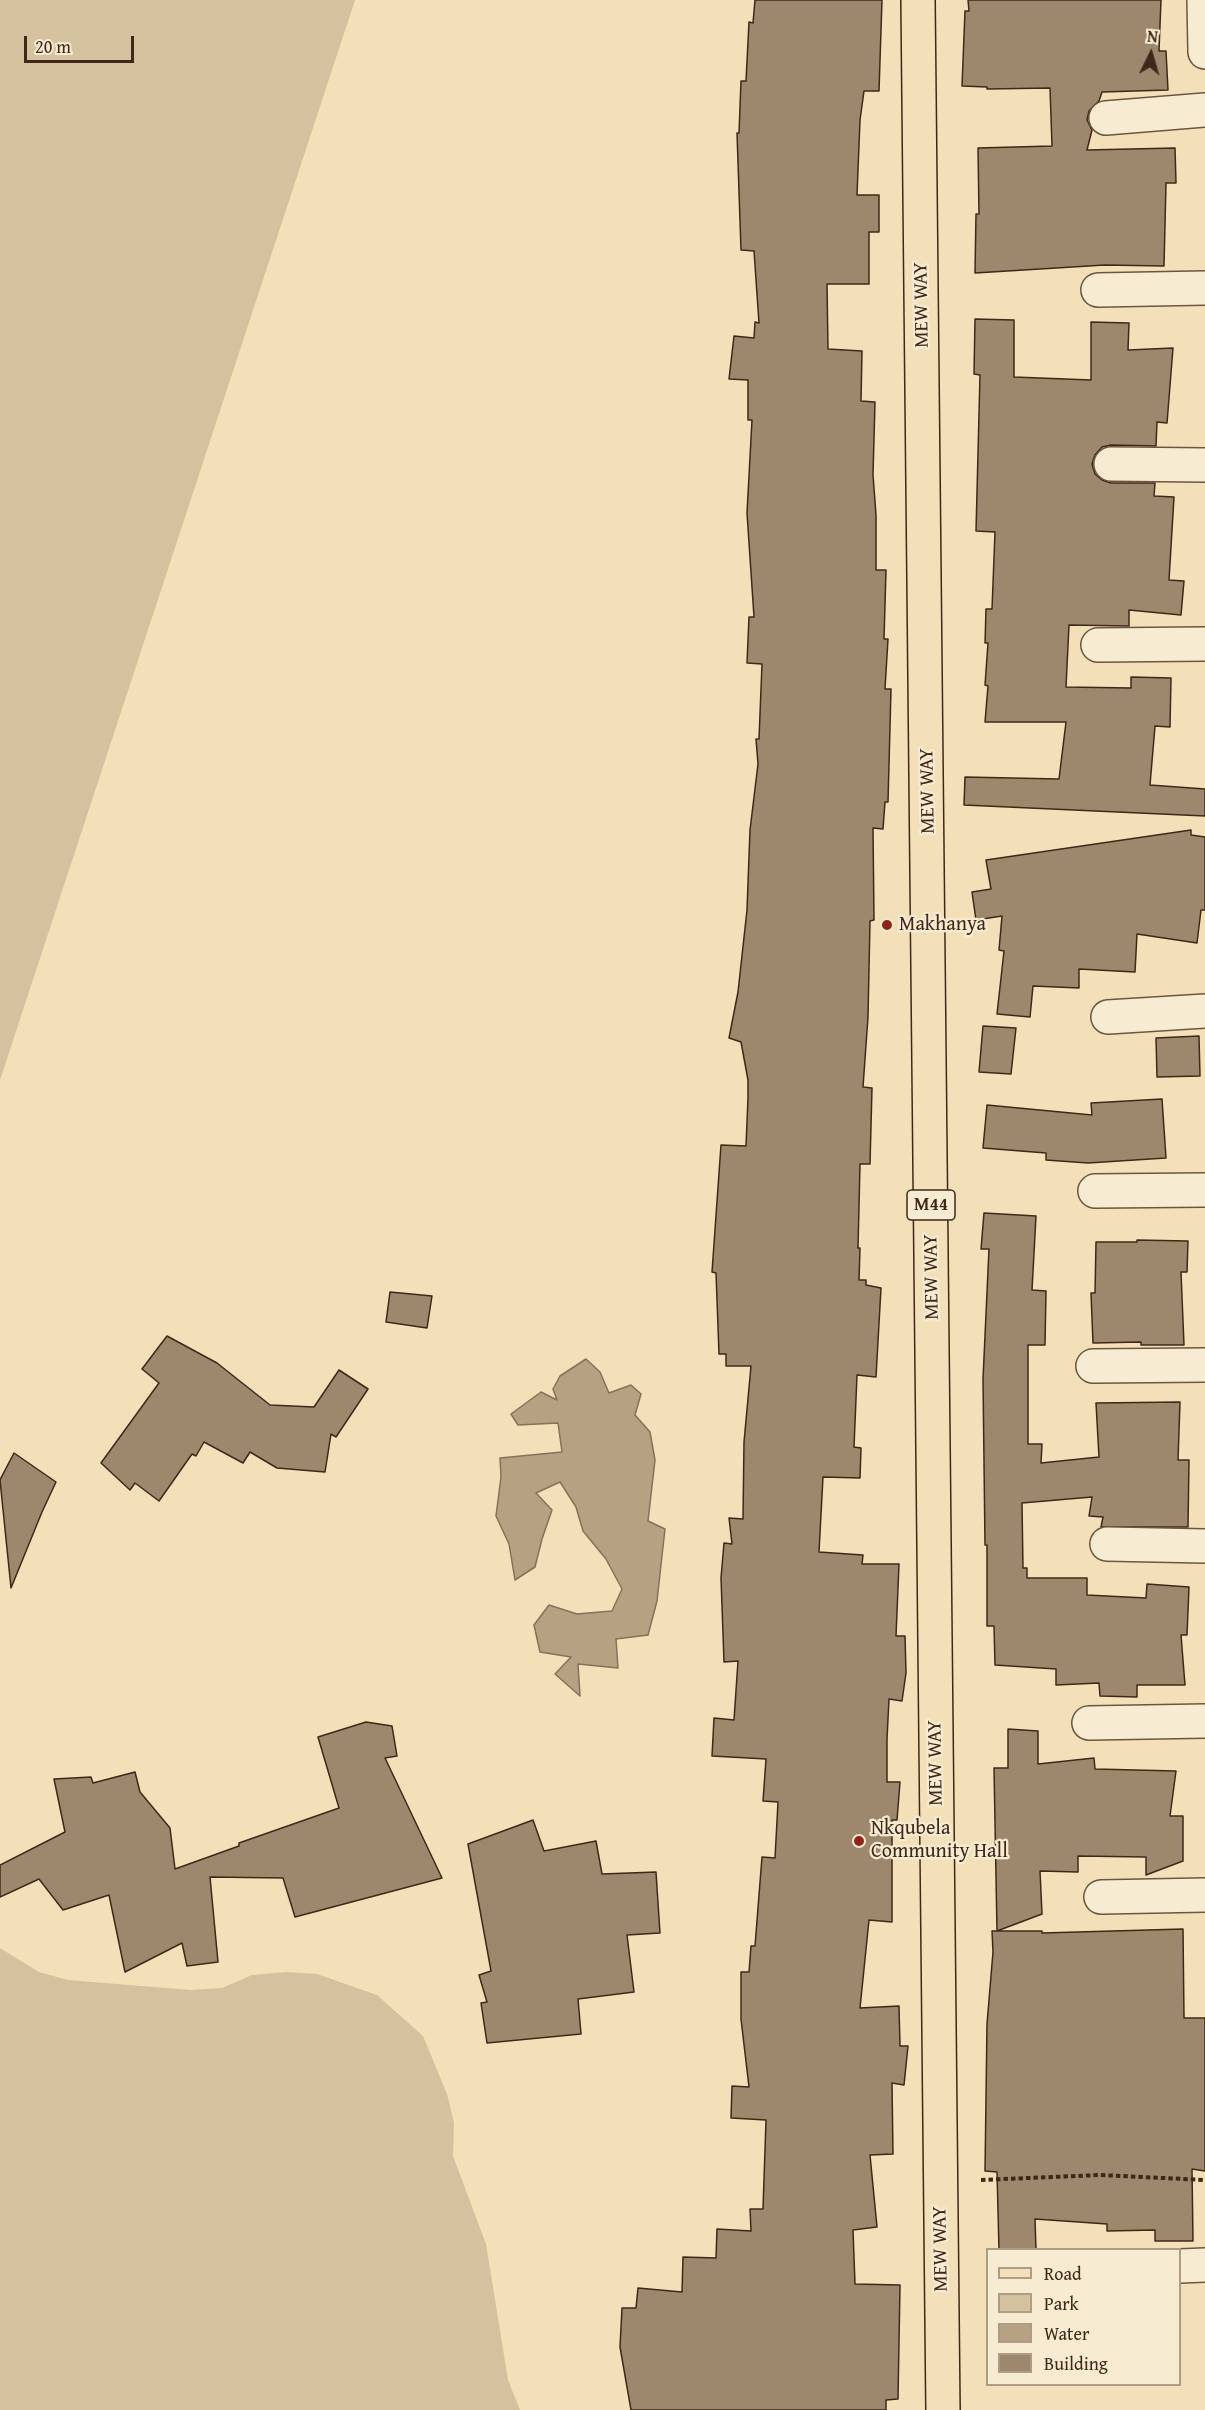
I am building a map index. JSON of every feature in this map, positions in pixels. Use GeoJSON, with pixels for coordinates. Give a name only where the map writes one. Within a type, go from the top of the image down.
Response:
{"type":"FeatureCollection","features":[{"type":"Feature","properties":{"kind":"main road","name":"MEW WAY"},"geometry":{"type":"LineString","coordinates":[[918,0],[943,2410]]}},
{"type":"Feature","properties":{"kind":"street"},"geometry":{"type":"LineString","coordinates":[[1204,0],[1205,52]]}},
{"type":"Feature","properties":{"kind":"street"},"geometry":{"type":"LineString","coordinates":[[1106,118],[1205,110]]}},
{"type":"Feature","properties":{"kind":"street"},"geometry":{"type":"LineString","coordinates":[[1098,290],[1205,288]]}},
{"type":"Feature","properties":{"kind":"street"},"geometry":{"type":"LineString","coordinates":[[1112,464],[1205,465]]}},
{"type":"Feature","properties":{"kind":"street"},"geometry":{"type":"LineString","coordinates":[[1098,645],[1205,644]]}},
{"type":"Feature","properties":{"kind":"street"},"geometry":{"type":"LineString","coordinates":[[1108,1017],[1205,1011]]}},
{"type":"Feature","properties":{"kind":"street"},"geometry":{"type":"LineString","coordinates":[[1095,1191],[1205,1190]]}},
{"type":"Feature","properties":{"kind":"street"},"geometry":{"type":"LineString","coordinates":[[1093,1366],[1205,1365]]}},
{"type":"Feature","properties":{"kind":"street"},"geometry":{"type":"LineString","coordinates":[[1107,1544],[1205,1546]]}},
{"type":"Feature","properties":{"kind":"street"},"geometry":{"type":"LineString","coordinates":[[1089,1723],[1205,1721]]}},
{"type":"Feature","properties":{"kind":"street"},"geometry":{"type":"LineString","coordinates":[[1101,1897],[1205,1895]]}},
{"type":"Feature","properties":{"kind":"street"},"geometry":{"type":"LineString","coordinates":[[1181,2266],[1205,2265]]}},
{"type":"Feature","properties":{"kind":"path"},"geometry":{"type":"LineString","coordinates":[[981,2180],[1100,2175],[1205,2180]]}},
{"type":"Feature","properties":{"kind":"green space"},"geometry":{"type":"Polygon","coordinates":[[[0,0],[355,0],[0,1080],[0,0]]]}},
{"type":"Feature","properties":{"kind":"green space"},"geometry":{"type":"Polygon","coordinates":[[[0,1948],[39,1972],[68,1980],[190,1990],[222,1988],[252,1975],[286,1972],[317,1974],[377,1995],[423,2036],[447,2094],[454,2123],[453,2156],[486,2244],[508,2380],[520,2410],[0,2410],[0,1948]]]}},
{"type":"Feature","properties":{"kind":"water"},"geometry":{"type":"Polygon","coordinates":[[[586,1359],[600,1372],[609,1393],[631,1385],[641,1394],[635,1415],[650,1432],[655,1460],[648,1521],[665,1529],[657,1601],[648,1635],[616,1639],[618,1668],[578,1664],[580,1696],[555,1674],[571,1657],[540,1652],[534,1625],[549,1605],[577,1614],[612,1611],[622,1589],[606,1559],[583,1531],[576,1507],[560,1482],[536,1493],[552,1510],[535,1567],[515,1580],[509,1544],[496,1516],[501,1477],[500,1458],[562,1452],[558,1423],[518,1425],[511,1414],[541,1392],[557,1400],[553,1389],[560,1376],[586,1359]]]}},
{"type":"Feature","properties":{"kind":"building"},"geometry":{"type":"Polygon","coordinates":[[[755,0],[882,0],[879,91],[864,91],[860,120],[857,195],[879,195],[879,232],[869,232],[869,284],[827,284],[828,349],[862,351],[861,401],[875,402],[873,475],[876,570],[886,570],[884,639],[888,639],[885,689],[891,689],[888,802],[885,802],[883,829],[873,828],[874,920],[870,921],[868,1017],[863,1087],[872,1088],[870,1164],[860,1164],[858,1248],[860,1248],[859,1280],[866,1280],[866,1285],[881,1288],[876,1377],[857,1375],[854,1447],[861,1448],[860,1478],[823,1477],[819,1552],[863,1555],[862,1564],[899,1564],[896,1636],[905,1636],[906,1673],[902,1701],[889,1699],[887,1739],[887,1782],[900,1782],[897,1820],[892,1820],[892,1922],[869,1920],[860,2008],[899,2006],[900,2046],[908,2046],[904,2085],[892,2083],[893,2154],[870,2155],[877,2227],[853,2230],[855,2284],[900,2285],[898,2399],[886,2400],[886,2410],[631,2410],[620,2347],[622,2308],[636,2308],[638,2288],[682,2292],[683,2257],[716,2258],[717,2229],[751,2231],[750,2209],[763,2209],[766,2120],[731,2118],[732,2086],[749,2087],[741,2019],[741,1972],[749,1972],[751,1946],[755,1946],[762,1857],[775,1858],[778,1802],[763,1801],[766,1759],[712,1756],[714,1718],[734,1720],[738,1661],[724,1662],[721,1578],[724,1543],[732,1544],[729,1518],[743,1519],[744,1442],[751,1366],[726,1366],[726,1354],[719,1354],[716,1273],[712,1272],[721,1145],[746,1146],[748,1098],[748,1080],[741,1042],[729,1038],[738,992],[747,910],[750,830],[758,764],[756,739],[759,739],[762,664],[747,663],[749,617],[754,617],[747,513],[752,420],[748,420],[748,380],[729,379],[734,336],[754,338],[755,322],[759,323],[754,251],[741,250],[737,133],[739,133],[741,81],[746,81],[749,22],[753,23],[755,0]]]}},
{"type":"Feature","properties":{"kind":"building"},"geometry":{"type":"Polygon","coordinates":[[[968,0],[1161,0],[1159,51],[1166,51],[1168,90],[1102,92],[1099,101],[1089,111],[1087,120],[1092,130],[1087,150],[1175,148],[1176,183],[1166,183],[1164,266],[1105,265],[975,273],[976,214],[979,214],[978,148],[1052,146],[1050,88],[987,89],[987,87],[962,86],[965,11],[969,11],[968,0]]]}},
{"type":"Feature","properties":{"kind":"building"},"geometry":{"type":"Polygon","coordinates":[[[975,319],[1014,320],[1014,377],[1091,380],[1091,322],[1129,323],[1128,350],[1173,348],[1167,423],[1157,422],[1156,446],[1111,445],[1102,447],[1095,455],[1092,464],[1095,474],[1102,480],[1111,483],[1155,483],[1154,496],[1174,497],[1169,580],[1184,581],[1181,615],[1129,610],[1129,626],[1069,625],[1066,687],[1131,688],[1131,677],[1171,678],[1170,727],[1155,726],[1150,785],[1205,789],[1205,816],[964,805],[965,777],[1059,779],[1066,722],[985,722],[988,686],[985,685],[988,643],[985,643],[986,609],[992,609],[995,532],[976,531],[980,375],[974,374],[975,319]]]}},
{"type":"Feature","properties":{"kind":"building"},"geometry":{"type":"Polygon","coordinates":[[[1191,830],[1191,835],[1205,837],[1205,910],[1201,910],[1197,943],[1137,934],[1135,972],[1079,969],[1079,988],[1033,986],[1030,1017],[997,1014],[1004,951],[999,950],[1002,916],[976,920],[972,892],[991,889],[986,860],[1191,830]]]}},
{"type":"Feature","properties":{"kind":"building"},"geometry":{"type":"Polygon","coordinates":[[[983,1026],[1016,1028],[1011,1074],[979,1072],[983,1026]]]}},
{"type":"Feature","properties":{"kind":"building"},"geometry":{"type":"Polygon","coordinates":[[[1199,1036],[1200,1076],[1157,1077],[1156,1038],[1199,1036]]]}},
{"type":"Feature","properties":{"kind":"building"},"geometry":{"type":"Polygon","coordinates":[[[1162,1099],[1166,1158],[1088,1163],[1046,1160],[1046,1153],[983,1148],[987,1105],[1092,1115],[1091,1103],[1162,1099]]]}},
{"type":"Feature","properties":{"kind":"building"},"geometry":{"type":"Polygon","coordinates":[[[984,1213],[1036,1216],[1032,1290],[1046,1291],[1045,1345],[1028,1345],[1028,1444],[1042,1444],[1041,1463],[1099,1457],[1096,1403],[1180,1402],[1178,1460],[1189,1460],[1188,1527],[1101,1527],[1103,1517],[1089,1516],[1092,1497],[1022,1503],[1023,1568],[1027,1568],[1027,1578],[1087,1578],[1087,1595],[1146,1598],[1147,1584],[1189,1587],[1187,1635],[1181,1635],[1185,1685],[1137,1685],[1137,1697],[1100,1696],[1099,1683],[1056,1685],[1056,1669],[995,1665],[994,1626],[987,1626],[987,1545],[985,1545],[983,1379],[989,1249],[981,1249],[984,1213]]]}},
{"type":"Feature","properties":{"kind":"building"},"geometry":{"type":"Polygon","coordinates":[[[1137,1240],[1188,1241],[1187,1272],[1181,1272],[1184,1345],[1141,1345],[1141,1342],[1093,1343],[1091,1293],[1095,1293],[1096,1242],[1137,1242],[1137,1240]]]}},
{"type":"Feature","properties":{"kind":"building"},"geometry":{"type":"Polygon","coordinates":[[[390,1292],[432,1296],[427,1328],[386,1322],[390,1292]]]}},
{"type":"Feature","properties":{"kind":"building"},"geometry":{"type":"Polygon","coordinates":[[[167,1336],[217,1363],[270,1405],[314,1407],[339,1370],[368,1389],[336,1437],[331,1434],[325,1472],[277,1468],[250,1452],[243,1463],[204,1442],[196,1456],[192,1454],[159,1501],[135,1483],[130,1490],[101,1463],[159,1383],[142,1369],[167,1336]]]}},
{"type":"Feature","properties":{"kind":"building"},"geometry":{"type":"Polygon","coordinates":[[[14,1453],[56,1482],[11,1588],[0,1480],[14,1453]]]}},
{"type":"Feature","properties":{"kind":"building"},"geometry":{"type":"Polygon","coordinates":[[[366,1722],[392,1726],[397,1756],[385,1758],[442,1878],[295,1917],[283,1878],[210,1877],[218,1962],[187,1966],[182,1943],[125,1972],[109,1895],[63,1910],[39,1879],[0,1897],[0,1865],[65,1832],[54,1779],[91,1777],[93,1783],[135,1772],[140,1792],[170,1828],[175,1869],[239,1846],[239,1843],[339,1808],[318,1737],[366,1722]]]}},
{"type":"Feature","properties":{"kind":"building"},"geometry":{"type":"Polygon","coordinates":[[[1008,1729],[1038,1731],[1038,1764],[1094,1758],[1095,1769],[1176,1771],[1170,1816],[1183,1816],[1183,1861],[1146,1875],[1146,1857],[1078,1856],[1078,1872],[1040,1871],[1042,1914],[997,1931],[994,1768],[1008,1768],[1008,1729]]]}},
{"type":"Feature","properties":{"kind":"building"},"geometry":{"type":"Polygon","coordinates":[[[533,1820],[544,1851],[596,1841],[602,1874],[656,1872],[660,1933],[627,1935],[634,1992],[578,1999],[581,2034],[487,2043],[481,2003],[487,2002],[479,1975],[491,1971],[468,1844],[533,1820]]]}},
{"type":"Feature","properties":{"kind":"building"},"geometry":{"type":"Polygon","coordinates":[[[1183,1929],[1184,2018],[1205,2018],[1205,2171],[1192,2169],[1193,2241],[1155,2241],[1155,2230],[1107,2231],[1107,2224],[1035,2219],[1036,2248],[999,2248],[997,2172],[985,2171],[987,2024],[993,1952],[992,1931],[1042,1931],[1042,1933],[1183,1929]]]}},
{"type":"Feature","properties":{"kind":"place","name":"Makhanya"},"geometry":{"type":"Point","coordinates":[887,925]}},
{"type":"Feature","properties":{"kind":"place","name":"Nkqubela Community Hall"},"geometry":{"type":"Point","coordinates":[859,1841]}}]}
